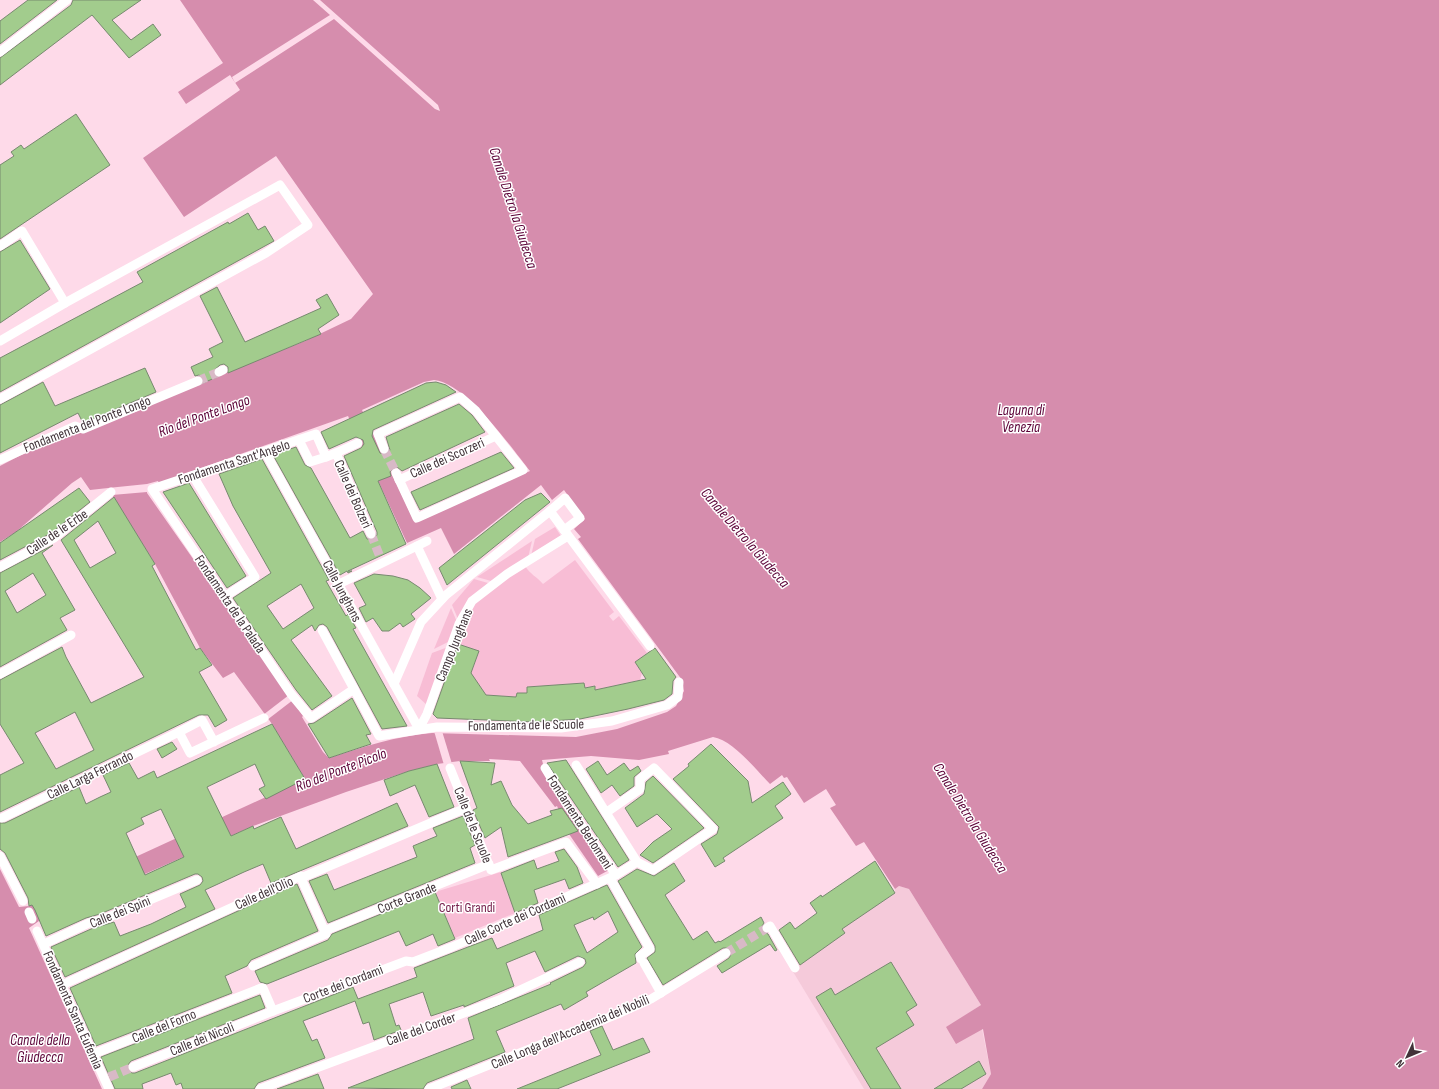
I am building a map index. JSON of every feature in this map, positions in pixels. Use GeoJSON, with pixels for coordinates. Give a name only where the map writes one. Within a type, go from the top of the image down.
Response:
{"type":"FeatureCollection","features":[{"type":"Feature","properties":{"kind":"street"},"geometry":{"type":"LineString","coordinates":[[0,52],[67,0]]}},
{"type":"Feature","properties":{"kind":"street"},"geometry":{"type":"LineString","coordinates":[[0,341],[65,303],[280,185],[308,225],[266,252],[0,399]]}},
{"type":"Feature","properties":{"kind":"street"},"geometry":{"type":"LineString","coordinates":[[0,246],[22,231],[65,303]]}},
{"type":"Feature","properties":{"kind":"street","name":"Fondamenta del Ponte Longo"},"geometry":{"type":"LineString","coordinates":[[0,460],[75,426],[83,429],[198,381]]}},
{"type":"Feature","properties":{"kind":"street"},"geometry":{"type":"LineString","coordinates":[[384,449],[378,434],[460,397],[476,411],[496,436]]}},
{"type":"Feature","properties":{"kind":"street","name":"Fondamenta Sant'Angelo"},"geometry":{"type":"LineString","coordinates":[[152,488],[193,476],[316,434]]}},
{"type":"Feature","properties":{"kind":"street","name":"Calle dei Bolzeri"},"geometry":{"type":"LineString","coordinates":[[316,434],[326,457],[358,442]]}},
{"type":"Feature","properties":{"kind":"street","name":"Calle dei Scorzeri"},"geometry":{"type":"LineString","coordinates":[[496,436],[523,470],[417,518],[397,477],[496,436]]}},
{"type":"Feature","properties":{"kind":"street"},"geometry":{"type":"LineString","coordinates":[[299,440],[310,462],[326,457]]}},
{"type":"Feature","properties":{"kind":"street","name":"Calle Junghans"},"geometry":{"type":"LineString","coordinates":[[265,452],[419,729]]}},
{"type":"Feature","properties":{"kind":"street","name":"Calle dei Bolzeri"},"geometry":{"type":"LineString","coordinates":[[336,453],[364,526],[371,534]]}},
{"type":"Feature","properties":{"kind":"street"},"geometry":{"type":"LineString","coordinates":[[193,476],[255,577],[224,597]]}},
{"type":"Feature","properties":{"kind":"street","name":"Fondamenta de la Palada"},"geometry":{"type":"LineString","coordinates":[[152,488],[224,597],[293,696],[311,718],[354,688]]}},
{"type":"Feature","properties":{"kind":"street","name":"Calle de le Erbe"},"geometry":{"type":"LineString","coordinates":[[0,567],[54,538],[111,492]]}},
{"type":"Feature","properties":{"kind":"street","name":"Campo Junghans"},"geometry":{"type":"LineString","coordinates":[[394,684],[421,622],[442,599],[565,498],[580,518],[566,533],[507,574],[472,601],[459,624],[427,714],[419,729]]}},
{"type":"Feature","properties":{"kind":"street"},"geometry":{"type":"LineString","coordinates":[[550,511],[650,646]]}},
{"type":"Feature","properties":{"kind":"street"},"geometry":{"type":"LineString","coordinates":[[339,584],[381,560],[427,541]]}},
{"type":"Feature","properties":{"kind":"street","name":"Campo Junghans"},"geometry":{"type":"LineString","coordinates":[[417,546],[442,599]]}},
{"type":"Feature","properties":{"kind":"street"},"geometry":{"type":"LineString","coordinates":[[322,630],[354,688]]}},
{"type":"Feature","properties":{"kind":"street"},"geometry":{"type":"LineString","coordinates":[[0,674],[71,636]]}},
{"type":"Feature","properties":{"kind":"street","name":"Fondamenta de le Scuole"},"geometry":{"type":"LineString","coordinates":[[354,688],[380,736],[436,726],[562,728],[612,721],[667,705],[678,697],[679,682]]}},
{"type":"Feature","properties":{"kind":"street"},"geometry":{"type":"LineString","coordinates":[[179,732],[190,753],[264,718]]}},
{"type":"Feature","properties":{"kind":"street","name":"Calle Larga Ferrando"},"geometry":{"type":"LineString","coordinates":[[2,818],[202,720],[214,742]]}},
{"type":"Feature","properties":{"kind":"street"},"geometry":{"type":"LineString","coordinates":[[576,765],[607,812],[637,862],[653,870],[713,830],[654,768],[640,779],[640,789],[607,812]]}},
{"type":"Feature","properties":{"kind":"street","name":"Calle de le Scuole"},"geometry":{"type":"LineString","coordinates":[[450,768],[491,870],[566,842],[597,884]]}},
{"type":"Feature","properties":{"kind":"street","name":"Fondamenta Berlomeni"},"geometry":{"type":"LineString","coordinates":[[545,768],[613,877],[650,949],[640,956],[661,992]]}},
{"type":"Feature","properties":{"kind":"street","name":"Calle dell'Olio"},"geometry":{"type":"LineString","coordinates":[[62,985],[287,882],[301,876],[301,878],[466,808]]}},
{"type":"Feature","properties":{"kind":"street"},"geometry":{"type":"LineString","coordinates":[[0,856],[23,901]]}},
{"type":"Feature","properties":{"kind":"street","name":"Calle Corte dei Cordami"},"geometry":{"type":"LineString","coordinates":[[413,962],[464,942],[613,877],[637,862]]}},
{"type":"Feature","properties":{"kind":"street","name":"Corte Grande"},"geometry":{"type":"LineString","coordinates":[[253,966],[326,934],[324,931],[489,864]]}},
{"type":"Feature","properties":{"kind":"street"},"geometry":{"type":"LineString","coordinates":[[301,878],[324,931]]}},
{"type":"Feature","properties":{"kind":"street","name":"Calle dei Spini"},"geometry":{"type":"LineString","coordinates":[[44,944],[89,923],[102,920],[197,880]]}},
{"type":"Feature","properties":{"kind":"street"},"geometry":{"type":"LineString","coordinates":[[767,928],[770,926],[795,968]]}},
{"type":"Feature","properties":{"kind":"street","name":"Fondamenta Santa Eufemia"},"geometry":{"type":"LineString","coordinates":[[37,931],[109,1089]]}},
{"type":"Feature","properties":{"kind":"street","name":"Calle Longa dell'Accademia dei Nobili"},"geometry":{"type":"LineString","coordinates":[[429,1089],[440,1087],[592,1025],[661,992],[726,953]]}},
{"type":"Feature","properties":{"kind":"street","name":"Corte dei Cordami"},"geometry":{"type":"LineString","coordinates":[[272,1011],[406,961],[413,962]]}},
{"type":"Feature","properties":{"kind":"street","name":"Calle del Corder"},"geometry":{"type":"LineString","coordinates":[[260,1089],[499,1000],[580,962]]}},
{"type":"Feature","properties":{"kind":"street","name":"Calle del Forno"},"geometry":{"type":"LineString","coordinates":[[93,1054],[261,988],[263,988],[272,1011]]}},
{"type":"Feature","properties":{"kind":"street","name":"Calle dei Nicoli"},"geometry":{"type":"LineString","coordinates":[[133,1067],[272,1011]]}},
{"type":"Feature","properties":{"kind":"shaded area"},"geometry":{"type":"Polygon","coordinates":[[[899,886],[909,889],[981,1005],[946,1028],[982,1029],[991,1074],[982,1089],[864,1089],[792,970],[845,933],[842,929],[895,893],[895,889],[899,886]]]}},
{"type":"Feature","properties":{"kind":"green space"},"geometry":{"type":"Polygon","coordinates":[[[555,527],[561,536],[531,556],[535,539],[555,527]]]}},
{"type":"Feature","properties":{"kind":"green space"},"geometry":{"type":"Polygon","coordinates":[[[532,541],[528,558],[491,581],[477,577],[532,541]]]}},
{"type":"Feature","properties":{"kind":"green space"},"geometry":{"type":"Polygon","coordinates":[[[575,560],[614,612],[609,616],[613,621],[619,616],[647,653],[635,662],[642,673],[640,680],[595,690],[594,686],[585,688],[583,683],[527,687],[527,693],[517,693],[516,697],[491,695],[489,698],[482,693],[483,690],[474,678],[471,678],[470,669],[473,668],[479,652],[455,643],[465,618],[477,600],[525,566],[543,584],[575,560]]]}},
{"type":"Feature","properties":{"kind":"green space"},"geometry":{"type":"Polygon","coordinates":[[[474,579],[488,583],[458,619],[452,605],[474,579]]]}},
{"type":"Feature","properties":{"kind":"green space"},"geometry":{"type":"Polygon","coordinates":[[[451,608],[457,622],[450,641],[434,649],[451,608]]]}},
{"type":"Feature","properties":{"kind":"green space"},"geometry":{"type":"Polygon","coordinates":[[[448,647],[427,705],[417,696],[432,653],[448,647]]]}},
{"type":"Feature","properties":{"kind":"green space","name":"Corti Grandi"},"geometry":{"type":"Polygon","coordinates":[[[501,872],[515,913],[455,938],[435,892],[501,872]]]}},
{"type":"Feature","properties":{"kind":"water","name":"Laguna di Venezia"},"geometry":{"type":"Polygon","coordinates":[[[180,0],[1439,0],[1439,1089],[982,1089],[991,1074],[983,1029],[956,1044],[946,1027],[981,1005],[909,889],[899,886],[895,889],[864,842],[856,846],[830,808],[836,805],[826,789],[804,803],[787,777],[784,778],[782,775],[770,784],[736,749],[721,739],[713,737],[668,751],[669,754],[639,760],[591,756],[542,760],[544,768],[609,870],[598,876],[569,834],[557,806],[555,807],[520,761],[489,759],[490,761],[460,761],[437,764],[409,771],[253,826],[39,921],[29,928],[102,1089],[0,1089],[0,869],[19,907],[29,906],[305,779],[272,724],[234,672],[223,678],[200,648],[155,564],[108,488],[90,490],[81,477],[72,483],[16,532],[0,542],[0,466],[21,455],[305,341],[351,319],[373,294],[276,156],[184,217],[143,158],[240,90],[230,75],[186,104],[178,92],[223,63],[180,0]],[[434,380],[424,382],[362,410],[415,523],[530,471],[499,432],[473,404],[460,392],[446,384],[434,380]],[[348,416],[159,483],[158,481],[147,484],[147,493],[303,716],[302,717],[323,752],[329,758],[393,739],[419,734],[432,733],[576,737],[617,729],[667,712],[676,706],[684,691],[682,680],[578,539],[581,537],[574,529],[585,519],[564,490],[552,500],[541,485],[454,554],[441,528],[407,543],[348,416]]]}},
{"type":"Feature","properties":{"kind":"pier"},"geometry":{"type":"Polygon","coordinates":[[[313,0],[320,0],[438,105],[440,111],[435,109],[334,19],[235,83],[232,77],[330,15],[313,0]]]}},
{"type":"Feature","properties":{"kind":"pier"},"geometry":{"type":"Polygon","coordinates":[[[147,484],[147,492],[112,495],[108,488],[147,484]]]}},
{"type":"Feature","properties":{"kind":"pier"},"geometry":{"type":"Polygon","coordinates":[[[289,695],[293,700],[267,720],[263,715],[289,695]]]}},
{"type":"Feature","properties":{"kind":"pier"},"geometry":{"type":"Polygon","coordinates":[[[434,731],[442,731],[452,764],[444,765],[434,731]]]}},
{"type":"Feature","properties":{"kind":"building"},"geometry":{"type":"Polygon","coordinates":[[[28,0],[57,0],[0,44],[0,21],[28,0]]]}},
{"type":"Feature","properties":{"kind":"building"},"geometry":{"type":"Polygon","coordinates":[[[73,0],[141,0],[112,20],[131,40],[153,24],[161,35],[129,58],[92,15],[0,85],[0,58],[71,5],[73,0]]]}},
{"type":"Feature","properties":{"kind":"building"},"geometry":{"type":"Polygon","coordinates":[[[76,114],[110,165],[0,239],[0,165],[14,156],[11,152],[21,145],[24,149],[76,114]]]}},
{"type":"Feature","properties":{"kind":"building"},"geometry":{"type":"Polygon","coordinates":[[[248,213],[258,230],[265,226],[274,241],[0,392],[0,358],[143,282],[137,272],[228,222],[229,224],[248,213]]]}},
{"type":"Feature","properties":{"kind":"building"},"geometry":{"type":"Polygon","coordinates":[[[20,240],[50,289],[0,323],[0,252],[20,240]]]}},
{"type":"Feature","properties":{"kind":"building"},"geometry":{"type":"Polygon","coordinates":[[[217,287],[245,342],[321,308],[316,300],[327,294],[339,315],[318,329],[321,334],[228,373],[228,367],[224,364],[220,365],[213,371],[217,377],[203,383],[203,378],[199,375],[195,376],[191,367],[213,357],[209,349],[223,342],[200,296],[217,287]]]}},
{"type":"Feature","properties":{"kind":"building"},"geometry":{"type":"Polygon","coordinates":[[[145,368],[156,392],[83,423],[78,413],[0,453],[0,405],[43,382],[55,406],[145,368]]]}},
{"type":"Feature","properties":{"kind":"building"},"geometry":{"type":"Polygon","coordinates":[[[436,382],[446,385],[456,392],[373,430],[372,436],[380,453],[386,455],[390,450],[386,437],[459,404],[472,415],[485,432],[402,471],[397,467],[393,468],[390,472],[391,476],[378,481],[406,544],[348,571],[352,571],[348,573],[347,571],[340,575],[273,455],[296,447],[305,465],[311,468],[350,538],[363,531],[367,539],[374,539],[377,532],[344,456],[361,448],[364,444],[363,440],[356,437],[329,449],[321,432],[426,383],[436,382]]]}},
{"type":"Feature","properties":{"kind":"building"},"geometry":{"type":"Polygon","coordinates":[[[501,452],[514,468],[420,510],[411,492],[501,452]]]}},
{"type":"Feature","properties":{"kind":"building"},"geometry":{"type":"Polygon","coordinates":[[[262,459],[329,580],[326,581],[346,616],[348,614],[356,628],[353,629],[407,726],[382,729],[327,627],[323,624],[319,625],[315,631],[312,625],[291,640],[332,696],[312,710],[296,690],[233,598],[271,573],[233,506],[219,474],[262,459]],[[301,584],[267,606],[283,629],[314,608],[301,584]]]}},
{"type":"Feature","properties":{"kind":"building"},"geometry":{"type":"Polygon","coordinates":[[[189,483],[246,576],[227,588],[163,492],[189,483]]]}},
{"type":"Feature","properties":{"kind":"building"},"geometry":{"type":"Polygon","coordinates":[[[79,488],[90,502],[51,533],[0,560],[0,543],[79,488]]]}},
{"type":"Feature","properties":{"kind":"building"},"geometry":{"type":"Polygon","coordinates":[[[541,493],[550,502],[447,585],[439,568],[525,500],[541,493]]]}},
{"type":"Feature","properties":{"kind":"building"},"geometry":{"type":"Polygon","coordinates":[[[114,497],[155,564],[152,566],[196,650],[200,648],[212,665],[199,672],[227,720],[215,727],[208,715],[199,715],[0,812],[0,775],[24,763],[0,724],[0,680],[62,647],[91,703],[144,677],[61,540],[114,497]],[[98,521],[74,540],[90,568],[116,553],[98,521]],[[75,712],[35,733],[56,769],[94,750],[75,712]]]}},
{"type":"Feature","properties":{"kind":"building"},"geometry":{"type":"Polygon","coordinates":[[[53,545],[42,553],[75,610],[60,618],[67,630],[0,667],[0,573],[53,545]],[[33,573],[5,591],[17,613],[46,595],[33,573]]]}},
{"type":"Feature","properties":{"kind":"building"},"geometry":{"type":"Polygon","coordinates":[[[374,574],[393,576],[408,580],[431,598],[411,614],[415,619],[403,627],[400,623],[389,631],[382,631],[373,618],[366,622],[359,608],[366,605],[354,583],[374,574]]]}},
{"type":"Feature","properties":{"kind":"building"},"geometry":{"type":"Polygon","coordinates":[[[458,644],[479,651],[471,673],[486,695],[516,697],[517,693],[527,693],[527,687],[584,683],[585,688],[595,686],[595,690],[646,679],[635,662],[655,648],[676,677],[673,681],[672,694],[664,700],[580,719],[536,722],[437,718],[433,714],[458,644]]]}},
{"type":"Feature","properties":{"kind":"building"},"geometry":{"type":"Polygon","coordinates":[[[352,698],[371,734],[366,735],[371,744],[329,758],[308,724],[314,723],[352,698]]]}},
{"type":"Feature","properties":{"kind":"building"},"geometry":{"type":"Polygon","coordinates":[[[272,724],[305,779],[266,799],[259,789],[265,786],[255,764],[207,787],[231,836],[253,826],[254,829],[281,817],[296,849],[397,803],[408,826],[271,883],[263,864],[244,872],[205,890],[215,909],[65,977],[51,947],[91,929],[114,922],[120,936],[151,924],[186,907],[180,894],[200,885],[203,881],[202,877],[195,874],[100,914],[86,918],[46,936],[35,910],[32,905],[29,906],[28,898],[5,853],[0,849],[0,823],[5,823],[79,787],[86,804],[111,792],[103,775],[129,763],[138,779],[154,771],[157,778],[272,724]],[[161,809],[141,818],[144,824],[126,833],[145,875],[184,857],[161,809]]]}},
{"type":"Feature","properties":{"kind":"building"},"geometry":{"type":"Polygon","coordinates":[[[172,742],[177,749],[162,758],[157,749],[172,742]]]}},
{"type":"Feature","properties":{"kind":"building"},"geometry":{"type":"Polygon","coordinates":[[[711,744],[748,781],[752,803],[783,782],[791,794],[775,806],[783,818],[723,858],[725,861],[715,867],[701,844],[717,834],[719,827],[673,779],[689,766],[688,764],[711,744]]]}},
{"type":"Feature","properties":{"kind":"building"},"geometry":{"type":"Polygon","coordinates":[[[566,760],[629,860],[618,867],[547,763],[566,760]]]}},
{"type":"Feature","properties":{"kind":"building"},"geometry":{"type":"Polygon","coordinates":[[[460,761],[495,763],[491,785],[501,781],[512,805],[528,824],[552,815],[550,811],[562,808],[578,831],[508,857],[501,827],[485,838],[473,810],[477,808],[460,761]]]}},
{"type":"Feature","properties":{"kind":"building"},"geometry":{"type":"Polygon","coordinates":[[[598,761],[607,775],[624,763],[630,771],[638,766],[641,771],[634,777],[634,786],[620,796],[612,785],[601,793],[586,769],[598,761]]]}},
{"type":"Feature","properties":{"kind":"building"},"geometry":{"type":"Polygon","coordinates":[[[437,764],[454,807],[429,817],[415,785],[390,796],[384,780],[409,771],[437,764]]]}},
{"type":"Feature","properties":{"kind":"building"},"geometry":{"type":"Polygon","coordinates":[[[653,776],[704,828],[653,863],[640,855],[653,842],[672,829],[657,814],[637,827],[625,808],[644,794],[646,782],[653,776]]]}},
{"type":"Feature","properties":{"kind":"building"},"geometry":{"type":"Polygon","coordinates":[[[463,816],[475,845],[470,848],[475,863],[328,923],[309,881],[327,874],[334,890],[417,857],[413,846],[437,836],[433,828],[463,816]]]}},
{"type":"Feature","properties":{"kind":"building"},"geometry":{"type":"Polygon","coordinates":[[[564,849],[577,867],[583,883],[569,889],[565,879],[534,890],[538,903],[515,913],[501,873],[534,860],[537,869],[559,861],[555,852],[564,849]]]}},
{"type":"Feature","properties":{"kind":"building"},"geometry":{"type":"Polygon","coordinates":[[[875,861],[895,893],[842,929],[845,933],[800,965],[779,930],[790,922],[795,929],[817,913],[810,903],[821,895],[822,897],[875,861]]]}},
{"type":"Feature","properties":{"kind":"building"},"geometry":{"type":"Polygon","coordinates":[[[674,863],[685,881],[665,895],[693,940],[707,931],[715,943],[720,942],[761,917],[764,923],[762,926],[762,931],[768,934],[777,950],[775,951],[770,944],[722,973],[717,966],[729,958],[732,953],[729,948],[723,948],[663,985],[647,958],[655,952],[655,946],[618,881],[637,869],[654,876],[674,863]]]}},
{"type":"Feature","properties":{"kind":"building"},"geometry":{"type":"Polygon","coordinates":[[[297,884],[318,931],[251,960],[247,966],[225,976],[232,993],[96,1046],[70,988],[297,884]]]}},
{"type":"Feature","properties":{"kind":"building"},"geometry":{"type":"Polygon","coordinates":[[[607,885],[642,947],[635,954],[636,963],[586,992],[588,996],[564,1010],[561,1004],[496,1031],[505,1052],[427,1083],[423,1089],[348,1088],[474,1039],[468,1018],[551,984],[550,983],[583,967],[586,963],[585,959],[578,956],[545,972],[535,951],[506,963],[514,986],[464,1007],[464,1005],[431,1016],[423,992],[389,1004],[396,1026],[399,1025],[401,1030],[374,1040],[369,1022],[363,1024],[355,1001],[303,1021],[312,1041],[317,1039],[325,1058],[258,1083],[254,1089],[183,1089],[181,1083],[176,1085],[171,1073],[142,1084],[143,1089],[115,1089],[101,1057],[260,995],[265,1008],[131,1061],[127,1066],[128,1070],[135,1073],[353,987],[358,999],[417,977],[414,968],[492,938],[497,949],[543,930],[539,915],[607,885]],[[608,911],[594,920],[593,917],[574,925],[587,953],[618,932],[608,911]]]}},
{"type":"Feature","properties":{"kind":"building"},"geometry":{"type":"Polygon","coordinates":[[[435,892],[455,939],[438,946],[433,934],[406,946],[399,931],[267,984],[260,982],[255,971],[328,940],[332,934],[435,892]]]}},
{"type":"Feature","properties":{"kind":"building"},"geometry":{"type":"Polygon","coordinates":[[[891,962],[917,1005],[906,1012],[914,1025],[876,1048],[901,1089],[871,1089],[816,997],[831,988],[835,995],[891,962]]]}},
{"type":"Feature","properties":{"kind":"building"},"geometry":{"type":"Polygon","coordinates":[[[602,1026],[613,1050],[643,1038],[650,1052],[557,1089],[517,1089],[601,1055],[590,1031],[602,1026]]]}},
{"type":"Feature","properties":{"kind":"building"},"geometry":{"type":"Polygon","coordinates":[[[979,1061],[986,1074],[961,1089],[934,1089],[979,1061]]]}},
{"type":"Feature","properties":{"kind":"building"},"geometry":{"type":"Polygon","coordinates":[[[318,1074],[324,1089],[277,1089],[318,1074]]]}},
{"type":"Feature","properties":{"kind":"building"},"geometry":{"type":"Polygon","coordinates":[[[467,1080],[471,1089],[452,1089],[451,1087],[467,1080]]]}},
{"type":"Feature","properties":{"kind":"tunnel"},"geometry":{"type":"LineString","coordinates":[[198,381],[219,372]]}},
{"type":"Feature","properties":{"kind":"tunnel"},"geometry":{"type":"LineString","coordinates":[[384,449],[396,473]]}},
{"type":"Feature","properties":{"kind":"tunnel"},"geometry":{"type":"LineString","coordinates":[[371,534],[380,557]]}},
{"type":"Feature","properties":{"kind":"tunnel"},"geometry":{"type":"LineString","coordinates":[[726,953],[767,928]]}},
{"type":"Feature","properties":{"kind":"tunnel"},"geometry":{"type":"LineString","coordinates":[[109,1077],[133,1067]]}},
{"type":"Feature","properties":{"kind":"water label","name":"Canale Dietro la Giudecca"},"geometry":{"type":"Point","coordinates":[513,208]}},
{"type":"Feature","properties":{"kind":"water label","name":"Rio del Ponte Longo"},"geometry":{"type":"Point","coordinates":[204,416]}},
{"type":"Feature","properties":{"kind":"water label","name":"Canale Dietro la Giudecca"},"geometry":{"type":"Point","coordinates":[745,538]}},
{"type":"Feature","properties":{"kind":"water label","name":"Rio del Ponte Picolo"},"geometry":{"type":"Point","coordinates":[341,770]}},
{"type":"Feature","properties":{"kind":"water label","name":"Canale Dietro la Giudecca"},"geometry":{"type":"Point","coordinates":[970,818]}},
{"type":"Feature","properties":{"kind":"water label","name":"Canale della Giudecca"},"geometry":{"type":"Point","coordinates":[40,1048]}}]}
